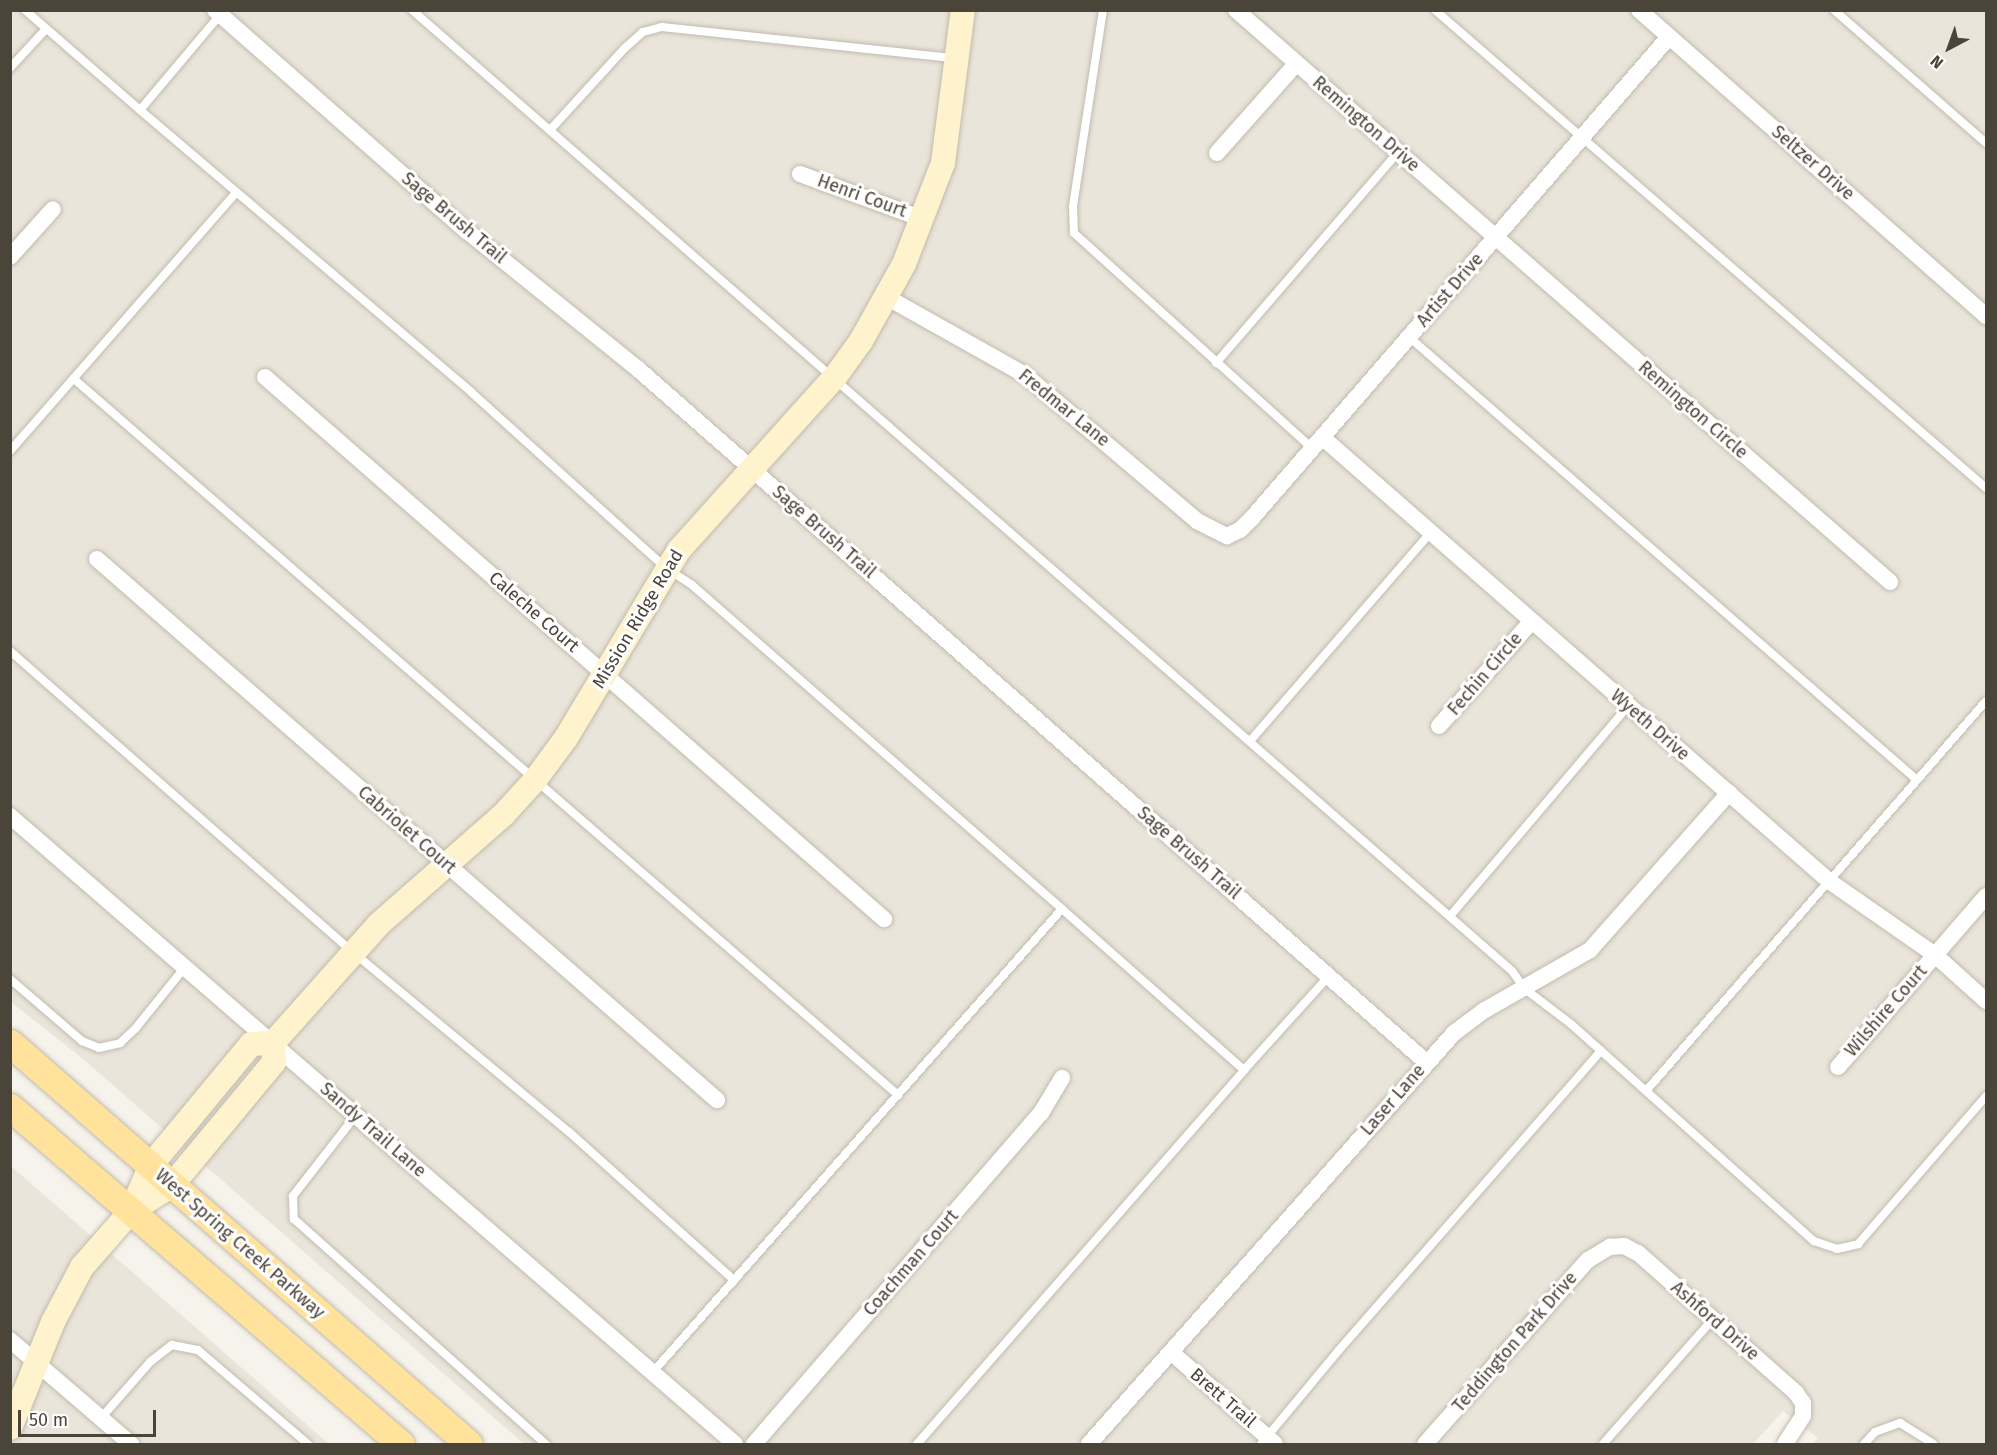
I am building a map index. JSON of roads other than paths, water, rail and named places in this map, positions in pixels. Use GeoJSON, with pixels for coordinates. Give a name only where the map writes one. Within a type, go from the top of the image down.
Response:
{"type":"FeatureCollection","features":[{"type":"Feature","properties":{"kind":"main road","name":"West Spring Creek Parkway"},"geometry":{"type":"LineString","coordinates":[[10,1043],[469,1444]]}},
{"type":"Feature","properties":{"kind":"main road"},"geometry":{"type":"LineString","coordinates":[[10,1107],[400,1444]]}},
{"type":"Feature","properties":{"kind":"street","name":"Mission Ridge Road"},"geometry":{"type":"LineString","coordinates":[[131,1211],[172,1185],[274,1062],[273,1043],[379,924],[504,814],[535,780],[566,738],[666,568],[751,468],[835,377],[888,298],[923,219],[943,163],[963,10]]}},
{"type":"Feature","properties":{"kind":"street","name":"Remington Drive"},"geometry":{"type":"LineString","coordinates":[[1236,10],[1496,237]]}},
{"type":"Feature","properties":{"kind":"street","name":"Seltzer Drive"},"geometry":{"type":"LineString","coordinates":[[1639,10],[1986,316]]}},
{"type":"Feature","properties":{"kind":"street","name":"Sage Brush Trail"},"geometry":{"type":"LineString","coordinates":[[218,13],[467,231],[638,369],[1426,1062]]}},
{"type":"Feature","properties":{"kind":"street","name":"Artist Drive"},"geometry":{"type":"LineString","coordinates":[[1227,536],[1240,530],[1669,37]]}},
{"type":"Feature","properties":{"kind":"street"},"geometry":{"type":"LineString","coordinates":[[1217,153],[1296,64]]}},
{"type":"Feature","properties":{"kind":"street","name":"Henri Court"},"geometry":{"type":"LineString","coordinates":[[800,174],[923,219]]}},
{"type":"Feature","properties":{"kind":"street"},"geometry":{"type":"LineString","coordinates":[[10,257],[52,209]]}},
{"type":"Feature","properties":{"kind":"street","name":"Remington Circle"},"geometry":{"type":"LineString","coordinates":[[1496,237],[1890,582]]}},
{"type":"Feature","properties":{"kind":"street","name":"Fredmar Lane"},"geometry":{"type":"LineString","coordinates":[[888,298],[1025,375],[1197,521],[1227,536]]}},
{"type":"Feature","properties":{"kind":"street","name":"Caleche Court"},"geometry":{"type":"LineString","coordinates":[[265,377],[884,919]]}},
{"type":"Feature","properties":{"kind":"street","name":"Wyeth Drive"},"geometry":{"type":"LineString","coordinates":[[1317,443],[1430,533],[1829,881],[1935,955],[1986,1001]]}},
{"type":"Feature","properties":{"kind":"street","name":"Cabriolet Court"},"geometry":{"type":"LineString","coordinates":[[97,559],[717,1100]]}},
{"type":"Feature","properties":{"kind":"street","name":"Fechin Circle"},"geometry":{"type":"LineString","coordinates":[[1439,726],[1531,622]]}},
{"type":"Feature","properties":{"kind":"street","name":"Laser Lane"},"geometry":{"type":"LineString","coordinates":[[1089,1444],[1426,1062],[1468,1021],[1590,950],[1729,794]]}},
{"type":"Feature","properties":{"kind":"street","name":"Sandy Trail Lane"},"geometry":{"type":"LineString","coordinates":[[10,816],[735,1444]]}},
{"type":"Feature","properties":{"kind":"street","name":"Wilshire Court"},"geometry":{"type":"LineString","coordinates":[[1838,1067],[1986,896]]}},
{"type":"Feature","properties":{"kind":"street","name":"Mission Ridge Road"},"geometry":{"type":"LineString","coordinates":[[10,1428],[36,1361],[71,1285],[131,1211],[151,1165],[251,1044],[273,1043]]}},
{"type":"Feature","properties":{"kind":"street","name":"Coachman Court"},"geometry":{"type":"LineString","coordinates":[[754,1444],[1041,1113],[1062,1078]]}},
{"type":"Feature","properties":{"kind":"street","name":"Ashford Drive"},"geometry":{"type":"LineString","coordinates":[[1610,1247],[1624,1246],[1638,1253],[1796,1393],[1803,1403],[1803,1416],[1785,1444]]}},
{"type":"Feature","properties":{"kind":"street","name":"Teddington Park Drive"},"geometry":{"type":"LineString","coordinates":[[1425,1444],[1588,1260],[1610,1247]]}},
{"type":"Feature","properties":{"kind":"street"},"geometry":{"type":"LineString","coordinates":[[10,1340],[131,1444]]}},
{"type":"Feature","properties":{"kind":"street","name":"Brett Trail"},"geometry":{"type":"LineString","coordinates":[[1171,1352],[1268,1442]]}},
{"type":"Feature","properties":{"kind":"lane"},"geometry":{"type":"LineString","coordinates":[[26,10],[522,437],[666,568],[693,585],[1244,1070]]}},
{"type":"Feature","properties":{"kind":"lane"},"geometry":{"type":"LineString","coordinates":[[412,10],[1450,916],[1512,971],[1525,989],[1601,1051],[1814,1240],[1837,1249],[1858,1244],[1986,1096]]}},
{"type":"Feature","properties":{"kind":"lane"},"geometry":{"type":"LineString","coordinates":[[1103,10],[1073,206],[1074,233],[1216,363],[1317,443]]}},
{"type":"Feature","properties":{"kind":"lane"},"geometry":{"type":"LineString","coordinates":[[1435,10],[1986,488]]}},
{"type":"Feature","properties":{"kind":"lane"},"geometry":{"type":"LineString","coordinates":[[1834,10],[1986,143]]}},
{"type":"Feature","properties":{"kind":"lane"},"geometry":{"type":"LineString","coordinates":[[140,110],[218,13]]}},
{"type":"Feature","properties":{"kind":"lane"},"geometry":{"type":"LineString","coordinates":[[550,130],[625,48],[643,32],[662,27],[958,59]]}},
{"type":"Feature","properties":{"kind":"lane"},"geometry":{"type":"LineString","coordinates":[[10,68],[46,29]]}},
{"type":"Feature","properties":{"kind":"lane"},"geometry":{"type":"LineString","coordinates":[[1216,363],[1398,152]]}},
{"type":"Feature","properties":{"kind":"lane"},"geometry":{"type":"LineString","coordinates":[[10,451],[236,193]]}},
{"type":"Feature","properties":{"kind":"lane"},"geometry":{"type":"LineString","coordinates":[[1409,337],[1917,780]]}},
{"type":"Feature","properties":{"kind":"lane"},"geometry":{"type":"LineString","coordinates":[[74,379],[898,1095]]}},
{"type":"Feature","properties":{"kind":"lane"},"geometry":{"type":"LineString","coordinates":[[1250,741],[1430,533]]}},
{"type":"Feature","properties":{"kind":"lane"},"geometry":{"type":"LineString","coordinates":[[10,651],[354,953],[569,1132],[734,1280]]}},
{"type":"Feature","properties":{"kind":"lane"},"geometry":{"type":"LineString","coordinates":[[1646,1091],[1986,701]]}},
{"type":"Feature","properties":{"kind":"lane"},"geometry":{"type":"LineString","coordinates":[[1450,916],[1628,706]]}},
{"type":"Feature","properties":{"kind":"lane"},"geometry":{"type":"LineString","coordinates":[[652,1373],[1062,909]]}},
{"type":"Feature","properties":{"kind":"lane"},"geometry":{"type":"LineString","coordinates":[[10,979],[82,1041],[99,1048],[120,1043],[128,1036],[185,967]]}},
{"type":"Feature","properties":{"kind":"lane"},"geometry":{"type":"LineString","coordinates":[[917,1444],[1329,976]]}},
{"type":"Feature","properties":{"kind":"lane"},"geometry":{"type":"LineString","coordinates":[[1268,1442],[1346,1341],[1601,1051]]}},
{"type":"Feature","properties":{"kind":"lane"},"geometry":{"type":"LineString","coordinates":[[356,1115],[293,1196],[294,1219],[546,1444]]}},
{"type":"Feature","properties":{"kind":"lane"},"geometry":{"type":"LineString","coordinates":[[1603,1444],[1713,1319]]}},
{"type":"Feature","properties":{"kind":"lane"},"geometry":{"type":"LineString","coordinates":[[101,1418],[150,1362],[172,1345],[198,1350],[308,1444]]}},
{"type":"Feature","properties":{"kind":"lane"},"geometry":{"type":"LineString","coordinates":[[1864,1444],[1875,1432],[1900,1423],[1933,1444]]}}]}
